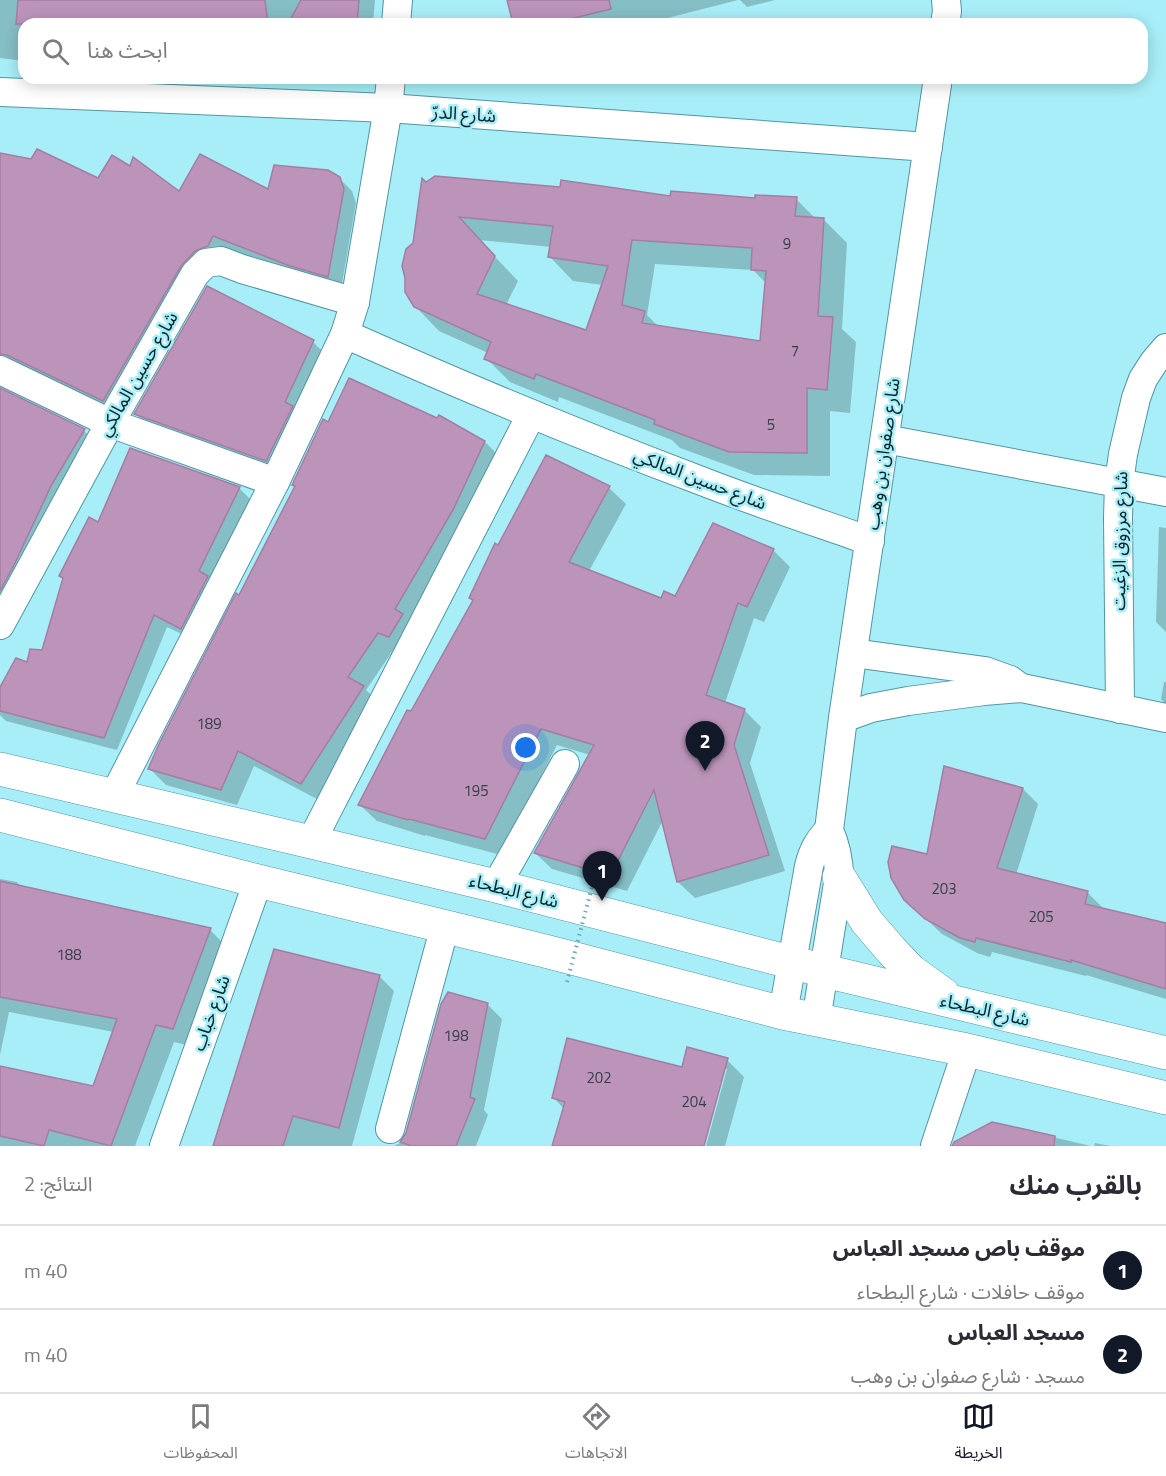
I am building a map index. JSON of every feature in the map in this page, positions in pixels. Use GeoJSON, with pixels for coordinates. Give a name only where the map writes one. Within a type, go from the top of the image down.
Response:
{"type":"FeatureCollection","features":[{"type":"Feature","properties":{"kind":"street"},"geometry":{"type":"LineString","coordinates":[[396,18],[398,0]]}},
{"type":"Feature","properties":{"kind":"street"},"geometry":{"type":"LineString","coordinates":[[114,796],[275,482],[345,334],[355,302],[390,84]]}},
{"type":"Feature","properties":{"kind":"street","name":"شارع صفوان بن وهب"},"geometry":{"type":"LineString","coordinates":[[816,1020],[839,877],[839,860],[829,830],[843,718],[937,84]]}},
{"type":"Feature","properties":{"kind":"street","name":"شارع الدرّ"},"geometry":{"type":"LineString","coordinates":[[0,92],[388,108],[928,147]]}},
{"type":"Feature","properties":{"kind":"street","name":"شارع حسين المالكي"},"geometry":{"type":"LineString","coordinates":[[0,625],[110,423],[195,274],[206,263],[221,261],[355,302]]}},
{"type":"Feature","properties":{"kind":"street","name":"شارع حسين المالكي"},"geometry":{"type":"LineString","coordinates":[[345,334],[531,415],[700,481],[870,541]]}},
{"type":"Feature","properties":{"kind":"street","name":"شارع مرزوق الزغيت"},"geometry":{"type":"LineString","coordinates":[[1120,709],[1119,483],[1136,398],[1143,379],[1166,348]]}},
{"type":"Feature","properties":{"kind":"street"},"geometry":{"type":"LineString","coordinates":[[0,370],[110,423],[275,482]]}},
{"type":"Feature","properties":{"kind":"street"},"geometry":{"type":"LineString","coordinates":[[312,842],[531,415]]}},
{"type":"Feature","properties":{"kind":"street"},"geometry":{"type":"LineString","coordinates":[[885,438],[1166,492]]}},
{"type":"Feature","properties":{"kind":"street"},"geometry":{"type":"LineString","coordinates":[[853,653],[985,671],[1010,680],[1022,688]]}},
{"type":"Feature","properties":{"kind":"street"},"geometry":{"type":"LineString","coordinates":[[843,718],[871,708],[908,701],[1022,688],[1166,718]]}},
{"type":"Feature","properties":{"kind":"street"},"geometry":{"type":"LineString","coordinates":[[496,886],[565,764]]}},
{"type":"Feature","properties":{"kind":"street","name":"شارع البطحاء"},"geometry":{"type":"LineString","coordinates":[[0,769],[496,886],[825,971],[1166,1053]]}},
{"type":"Feature","properties":{"kind":"street"},"geometry":{"type":"LineString","coordinates":[[0,816],[445,926],[783,1013],[967,1050],[1166,1098]]}},
{"type":"Feature","properties":{"kind":"street","name":"شارع صفوان بن وهب"},"geometry":{"type":"LineString","coordinates":[[783,1013],[809,866],[820,838],[829,830]]}},
{"type":"Feature","properties":{"kind":"street"},"geometry":{"type":"LineString","coordinates":[[839,877],[867,922],[892,951],[911,971],[954,1002]]}},
{"type":"Feature","properties":{"kind":"street","name":"شارع خباب"},"geometry":{"type":"LineString","coordinates":[[164,1146],[258,881]]}},
{"type":"Feature","properties":{"kind":"street"},"geometry":{"type":"LineString","coordinates":[[390,1129],[445,926]]}},
{"type":"Feature","properties":{"kind":"street"},"geometry":{"type":"LineString","coordinates":[[935,1146],[967,1050]]}},
{"type":"Feature","properties":{"kind":"path"},"geometry":{"type":"LineString","coordinates":[[567,982],[593,883]]}},
{"type":"Feature","properties":{"kind":"building"},"geometry":{"type":"Polygon","coordinates":[[[18,0],[265,0],[267,18],[18,18],[18,24],[16,24],[18,0]]]}},
{"type":"Feature","properties":{"kind":"building"},"geometry":{"type":"Polygon","coordinates":[[[301,0],[359,0],[358,18],[291,18],[301,0]]]}},
{"type":"Feature","properties":{"kind":"building"},"geometry":{"type":"Polygon","coordinates":[[[507,0],[609,0],[611,9],[574,18],[512,18],[507,0]]]}},
{"type":"Feature","properties":{"kind":"building"},"geometry":{"type":"Polygon","coordinates":[[[37,149],[98,178],[112,155],[130,166],[133,157],[179,191],[200,154],[268,189],[274,165],[328,170],[340,177],[344,189],[328,277],[290,266],[213,236],[208,246],[195,251],[181,266],[103,401],[7,355],[0,354],[0,153],[31,159],[37,149]]]}},
{"type":"Feature","properties":{"kind":"building"},"geometry":{"type":"Polygon","coordinates":[[[435,176],[560,187],[561,180],[670,196],[671,191],[755,198],[755,195],[797,197],[795,216],[824,218],[818,316],[833,317],[827,390],[807,388],[807,453],[729,452],[654,424],[655,420],[536,374],[534,379],[484,359],[491,342],[414,307],[405,292],[402,266],[406,249],[413,243],[422,178],[426,182],[435,176]],[[459,217],[495,256],[477,294],[586,330],[608,266],[548,257],[553,226],[459,217]],[[632,240],[622,305],[645,311],[642,323],[760,341],[766,271],[751,270],[752,248],[632,240]]]}},
{"type":"Feature","properties":{"kind":"building"},"geometry":{"type":"Polygon","coordinates":[[[207,286],[314,340],[285,402],[293,406],[266,461],[134,414],[207,286]]]}},
{"type":"Feature","properties":{"kind":"building"},"geometry":{"type":"Polygon","coordinates":[[[349,378],[437,418],[439,415],[485,441],[453,510],[395,609],[403,614],[389,637],[378,633],[348,677],[364,686],[301,784],[238,751],[221,790],[148,769],[236,593],[239,595],[295,486],[292,485],[323,419],[328,422],[349,378]]]}},
{"type":"Feature","properties":{"kind":"building"},"geometry":{"type":"Polygon","coordinates":[[[0,388],[85,429],[52,484],[0,591],[0,388]]]}},
{"type":"Feature","properties":{"kind":"building"},"geometry":{"type":"Polygon","coordinates":[[[130,448],[240,487],[199,571],[208,576],[181,629],[154,615],[104,738],[0,711],[0,687],[16,658],[27,662],[30,649],[42,650],[63,578],[59,576],[89,517],[98,522],[130,448]]]}},
{"type":"Feature","properties":{"kind":"building"},"geometry":{"type":"Polygon","coordinates":[[[546,455],[610,486],[569,562],[661,598],[664,591],[675,596],[713,523],[774,549],[747,607],[738,603],[706,695],[745,709],[734,745],[769,855],[677,882],[654,790],[610,876],[534,853],[594,745],[541,729],[485,839],[358,805],[407,710],[411,711],[473,600],[469,598],[495,543],[498,545],[546,455]]]}},
{"type":"Feature","properties":{"kind":"building"},"geometry":{"type":"Polygon","coordinates":[[[944,766],[1023,788],[997,868],[1088,891],[1085,904],[1166,923],[1166,989],[1071,960],[1071,962],[976,938],[975,942],[960,938],[925,919],[904,900],[891,878],[888,862],[892,846],[927,854],[944,766]]]}},
{"type":"Feature","properties":{"kind":"building"},"geometry":{"type":"Polygon","coordinates":[[[0,881],[211,928],[173,1029],[156,1025],[111,1146],[49,1130],[44,1146],[0,1136],[0,1066],[93,1086],[117,1019],[0,997],[0,881]]]}},
{"type":"Feature","properties":{"kind":"building"},"geometry":{"type":"Polygon","coordinates":[[[274,949],[380,975],[339,1128],[293,1116],[283,1146],[213,1146],[274,949]]]}},
{"type":"Feature","properties":{"kind":"building"},"geometry":{"type":"Polygon","coordinates":[[[448,992],[488,1003],[470,1097],[475,1099],[456,1146],[412,1146],[400,1142],[406,1133],[441,1004],[448,992]]]}},
{"type":"Feature","properties":{"kind":"building"},"geometry":{"type":"Polygon","coordinates":[[[567,1038],[682,1067],[687,1047],[728,1058],[704,1146],[552,1146],[565,1102],[552,1098],[567,1038]]]}},
{"type":"Feature","properties":{"kind":"building"},"geometry":{"type":"Polygon","coordinates":[[[992,1122],[1055,1136],[1054,1146],[952,1146],[954,1142],[992,1122]]]}},
{"type":"Feature","properties":{"kind":"place","name":"مسجد العباس"},"geometry":{"type":"Point","coordinates":[705,771]}},
{"type":"Feature","properties":{"kind":"place","name":"موقف باص مسجد العباس"},"geometry":{"type":"Point","coordinates":[602,901]}}]}
